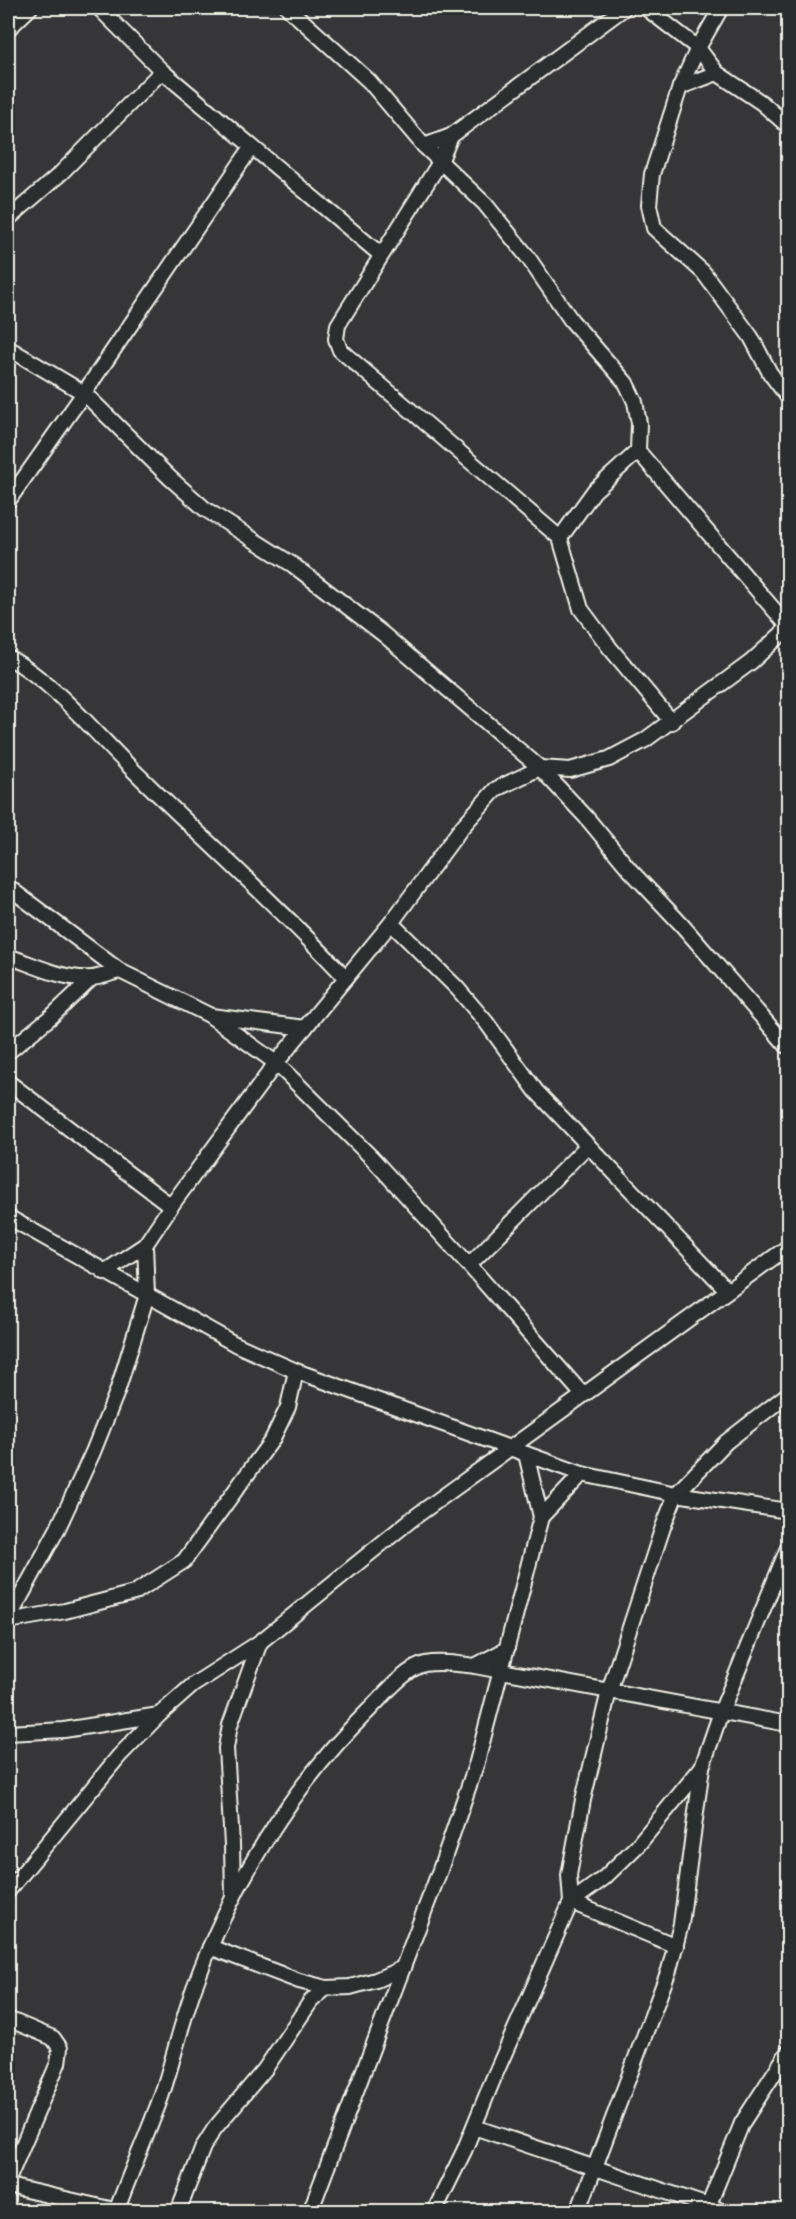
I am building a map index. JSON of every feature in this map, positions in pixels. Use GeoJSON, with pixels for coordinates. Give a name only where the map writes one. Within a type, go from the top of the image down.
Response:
{"type":"FeatureCollection","features":[{"type":"Feature","properties":{"kind":"street"},"geometry":{"type":"LineString","coordinates":[[8,29],[30,8]]}},
{"type":"Feature","properties":{"kind":"street"},"geometry":{"type":"LineString","coordinates":[[99,8],[162,71],[381,255]]}},
{"type":"Feature","properties":{"kind":"street"},"geometry":{"type":"LineString","coordinates":[[104,1272],[145,1245],[276,1063],[391,923],[462,827],[496,789],[540,768],[570,770],[609,759],[645,740],[752,662],[789,627],[638,451],[639,423],[635,402],[626,383],[571,320],[526,256],[484,204],[424,147],[369,81],[288,8]]}},
{"type":"Feature","properties":{"kind":"street"},"geometry":{"type":"LineString","coordinates":[[424,147],[451,136],[624,8]]}},
{"type":"Feature","properties":{"kind":"street"},"geometry":{"type":"LineString","coordinates":[[646,8],[664,19],[699,48],[717,73],[762,103],[789,126]]}},
{"type":"Feature","properties":{"kind":"street"},"geometry":{"type":"LineString","coordinates":[[722,8],[680,87],[652,174],[649,205],[654,228],[703,272],[751,337],[770,373],[789,396]]}},
{"type":"Feature","properties":{"kind":"street"},"geometry":{"type":"LineString","coordinates":[[8,219],[60,174],[162,71]]}},
{"type":"Feature","properties":{"kind":"street"},"geometry":{"type":"LineString","coordinates":[[680,87],[717,73]]}},
{"type":"Feature","properties":{"kind":"street"},"geometry":{"type":"LineString","coordinates":[[451,136],[440,162],[338,325],[336,339],[340,350],[560,538],[581,609],[610,648],[672,722]]}},
{"type":"Feature","properties":{"kind":"street"},"geometry":{"type":"LineString","coordinates":[[8,501],[251,148]]}},
{"type":"Feature","properties":{"kind":"street"},"geometry":{"type":"LineString","coordinates":[[8,348],[84,393],[170,478],[205,509],[293,565],[383,634],[540,768],[789,1047]]}},
{"type":"Feature","properties":{"kind":"street"},"geometry":{"type":"LineString","coordinates":[[560,538],[594,491],[638,451]]}},
{"type":"Feature","properties":{"kind":"street"},"geometry":{"type":"LineString","coordinates":[[8,657],[38,675],[134,771],[297,926],[346,978]]}},
{"type":"Feature","properties":{"kind":"street"},"geometry":{"type":"LineString","coordinates":[[8,886],[120,971],[209,1016],[276,1063],[372,1158],[583,1395]]}},
{"type":"Feature","properties":{"kind":"street"},"geometry":{"type":"LineString","coordinates":[[391,923],[457,988],[486,1022],[536,1091],[728,1290]]}},
{"type":"Feature","properties":{"kind":"street"},"geometry":{"type":"LineString","coordinates":[[8,956],[58,974],[92,978],[120,971]]}},
{"type":"Feature","properties":{"kind":"street"},"geometry":{"type":"LineString","coordinates":[[8,1052],[53,1015],[92,978]]}},
{"type":"Feature","properties":{"kind":"street"},"geometry":{"type":"LineString","coordinates":[[209,1016],[305,1028]]}},
{"type":"Feature","properties":{"kind":"street"},"geometry":{"type":"LineString","coordinates":[[8,1082],[171,1206]]}},
{"type":"Feature","properties":{"kind":"street"},"geometry":{"type":"LineString","coordinates":[[469,1265],[588,1145]]}},
{"type":"Feature","properties":{"kind":"street"},"geometry":{"type":"LineString","coordinates":[[8,1217],[235,1344],[296,1371],[582,1474],[676,1494],[789,1511]]}},
{"type":"Feature","properties":{"kind":"street"},"geometry":{"type":"LineString","coordinates":[[8,1620],[58,1528],[93,1452],[117,1392],[147,1294],[145,1245]]}},
{"type":"Feature","properties":{"kind":"street"},"geometry":{"type":"LineString","coordinates":[[8,1891],[119,1756],[159,1714],[194,1685],[260,1642],[412,1519],[789,1247]]}},
{"type":"Feature","properties":{"kind":"street"},"geometry":{"type":"LineString","coordinates":[[8,1620],[64,1611],[134,1593],[184,1561],[272,1440],[288,1407],[296,1371]]}},
{"type":"Feature","properties":{"kind":"street"},"geometry":{"type":"LineString","coordinates":[[434,2211],[464,2151],[571,1902],[568,1875],[609,1691],[676,1494],[726,1442],[789,1394]]}},
{"type":"Feature","properties":{"kind":"street"},"geometry":{"type":"LineString","coordinates":[[310,2211],[440,1870],[477,1761],[541,1517],[526,1455]]}},
{"type":"Feature","properties":{"kind":"street"},"geometry":{"type":"LineString","coordinates":[[541,1517],[582,1474]]}},
{"type":"Feature","properties":{"kind":"street"},"geometry":{"type":"LineString","coordinates":[[578,2211],[676,1946],[702,1767],[721,1712],[789,1548]]}},
{"type":"Feature","properties":{"kind":"street"},"geometry":{"type":"LineString","coordinates":[[233,1899],[226,1748],[231,1725],[260,1642]]}},
{"type":"Feature","properties":{"kind":"street"},"geometry":{"type":"LineString","coordinates":[[475,1666],[507,1649]]}},
{"type":"Feature","properties":{"kind":"street"},"geometry":{"type":"LineString","coordinates":[[8,2186],[118,2211],[161,2097],[185,2014],[210,1947],[233,1899],[279,1817],[294,1797],[355,1724],[415,1668],[426,1664],[475,1666],[789,1724]]}},
{"type":"Feature","properties":{"kind":"street"},"geometry":{"type":"LineString","coordinates":[[8,1732],[64,1730],[159,1714]]}},
{"type":"Feature","properties":{"kind":"street"},"geometry":{"type":"LineString","coordinates":[[571,1902],[604,1878],[637,1846],[702,1767]]}},
{"type":"Feature","properties":{"kind":"street"},"geometry":{"type":"LineString","coordinates":[[571,1902],[676,1946]]}},
{"type":"Feature","properties":{"kind":"street"},"geometry":{"type":"LineString","coordinates":[[210,1947],[290,1978],[326,1988],[350,1987],[376,1980],[403,1968]]}},
{"type":"Feature","properties":{"kind":"street"},"geometry":{"type":"LineString","coordinates":[[178,2211],[203,2147],[215,2128],[265,2069],[311,2001],[326,1988]]}},
{"type":"Feature","properties":{"kind":"street"},"geometry":{"type":"LineString","coordinates":[[8,2019],[53,2038],[60,2048],[58,2063],[8,2180]]}},
{"type":"Feature","properties":{"kind":"street"},"geometry":{"type":"LineString","coordinates":[[707,2209],[742,2123],[789,2052]]}},
{"type":"Feature","properties":{"kind":"street"},"geometry":{"type":"LineString","coordinates":[[474,2127],[707,2209],[726,2211]]}}]}
